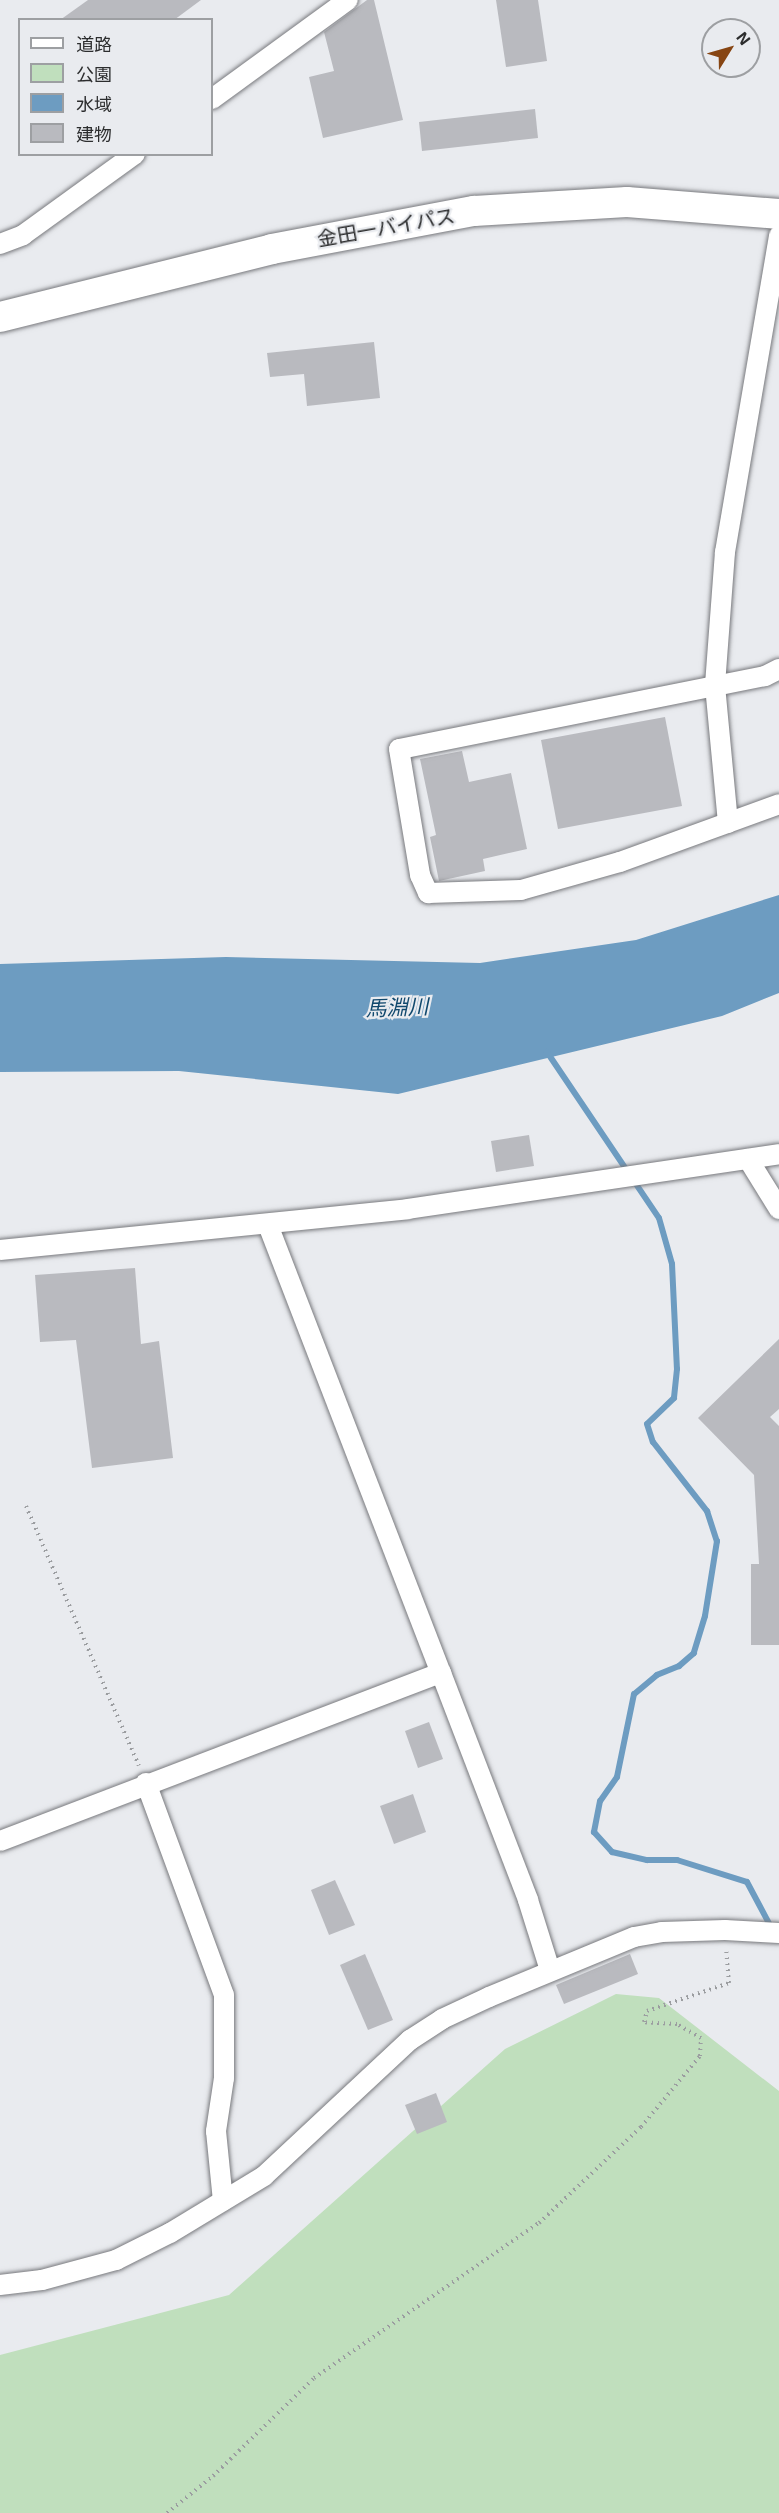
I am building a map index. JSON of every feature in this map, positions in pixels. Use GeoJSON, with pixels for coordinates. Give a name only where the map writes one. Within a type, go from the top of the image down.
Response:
{"type":"FeatureCollection","features":[{"type":"Feature","properties":{"kind":"highway","name":"金田一バイパス"},"geometry":{"type":"LineString","coordinates":[[0,316],[272,249],[474,211],[627,202],[779,214]]}},
{"type":"Feature","properties":{"kind":"street"},"geometry":{"type":"LineString","coordinates":[[213,98],[348,0]]}},
{"type":"Feature","properties":{"kind":"street"},"geometry":{"type":"LineString","coordinates":[[0,244],[23,236],[132,156]]}},
{"type":"Feature","properties":{"kind":"street"},"geometry":{"type":"LineString","coordinates":[[728,823],[715,685],[725,552],[779,236]]}},
{"type":"Feature","properties":{"kind":"street"},"geometry":{"type":"LineString","coordinates":[[779,669],[765,676],[399,749],[420,875],[428,893],[521,890],[620,862],[779,804]]}},
{"type":"Feature","properties":{"kind":"street"},"geometry":{"type":"LineString","coordinates":[[0,1250],[268,1225],[616,1180],[779,1154]]}},
{"type":"Feature","properties":{"kind":"street"},"geometry":{"type":"LineString","coordinates":[[748,1159],[779,1209]]}},
{"type":"Feature","properties":{"kind":"street"},"geometry":{"type":"LineString","coordinates":[[268,1225],[528,1900],[549,1970]]}},
{"type":"Feature","properties":{"kind":"street"},"geometry":{"type":"LineString","coordinates":[[0,1841],[146,1783],[441,1672]]}},
{"type":"Feature","properties":{"kind":"street"},"geometry":{"type":"LineString","coordinates":[[146,1783],[224,1995],[224,2078],[216,2131],[224,2201]]}},
{"type":"Feature","properties":{"kind":"street"},"geometry":{"type":"LineString","coordinates":[[0,2285],[42,2280],[116,2260],[224,2201],[282,2161],[410,2040],[442,2019],[549,1970],[634,1937],[662,1932],[725,1930],[769,1932]]}},
{"type":"Feature","properties":{"kind":"path"},"geometry":{"type":"LineString","coordinates":[[26,1506],[146,1783]]}},
{"type":"Feature","properties":{"kind":"path"},"geometry":{"type":"LineString","coordinates":[[167,2513],[213,2476],[314,2378],[539,2223],[641,2127],[700,2056],[701,2038],[677,2024],[644,2022],[647,2011],[729,1983],[725,1930]]}},
{"type":"Feature","properties":{"kind":"green space"},"geometry":{"type":"Polygon","coordinates":[[[616,1994],[659,1998],[779,2091],[779,2513],[0,2513],[0,2355],[229,2295],[505,2049],[616,1994]]]}},
{"type":"Feature","properties":{"kind":"water","name":"馬淵川"},"geometry":{"type":"Polygon","coordinates":[[[779,895],[779,993],[722,1016],[398,1094],[179,1071],[0,1072],[0,964],[226,957],[480,963],[636,940],[779,895]]]}},
{"type":"Feature","properties":{"kind":"building"},"geometry":{"type":"Polygon","coordinates":[[[88,0],[201,0],[177,18],[63,18],[88,0]]]}},
{"type":"Feature","properties":{"kind":"building"},"geometry":{"type":"Polygon","coordinates":[[[367,0],[374,0],[403,120],[323,138],[309,77],[334,71],[324,32],[367,0]]]}},
{"type":"Feature","properties":{"kind":"building"},"geometry":{"type":"Polygon","coordinates":[[[496,0],[538,0],[547,61],[506,67],[496,0]]]}},
{"type":"Feature","properties":{"kind":"building"},"geometry":{"type":"Polygon","coordinates":[[[535,109],[538,138],[422,151],[419,122],[535,109]]]}},
{"type":"Feature","properties":{"kind":"building"},"geometry":{"type":"Polygon","coordinates":[[[374,342],[380,398],[307,406],[304,374],[270,377],[267,353],[374,342]]]}},
{"type":"Feature","properties":{"kind":"building"},"geometry":{"type":"Polygon","coordinates":[[[665,717],[682,806],[558,829],[541,740],[665,717]]]}},
{"type":"Feature","properties":{"kind":"building"},"geometry":{"type":"Polygon","coordinates":[[[462,751],[469,782],[511,773],[527,849],[483,859],[485,871],[439,881],[430,837],[436,835],[420,759],[462,751]]]}},
{"type":"Feature","properties":{"kind":"building"},"geometry":{"type":"Polygon","coordinates":[[[529,1135],[534,1166],[496,1172],[491,1141],[529,1135]]]}},
{"type":"Feature","properties":{"kind":"building"},"geometry":{"type":"Polygon","coordinates":[[[135,1268],[141,1344],[159,1341],[173,1458],[92,1468],[76,1340],[40,1342],[35,1275],[135,1268]]]}},
{"type":"Feature","properties":{"kind":"building"},"geometry":{"type":"Polygon","coordinates":[[[779,1339],[779,1409],[770,1417],[779,1426],[779,1645],[751,1645],[751,1564],[759,1564],[754,1475],[698,1418],[779,1339]]]}},
{"type":"Feature","properties":{"kind":"building"},"geometry":{"type":"Polygon","coordinates":[[[429,1722],[443,1759],[418,1768],[405,1731],[429,1722]]]}},
{"type":"Feature","properties":{"kind":"building"},"geometry":{"type":"Polygon","coordinates":[[[413,1794],[426,1832],[394,1844],[380,1806],[413,1794]]]}},
{"type":"Feature","properties":{"kind":"building"},"geometry":{"type":"Polygon","coordinates":[[[335,1880],[355,1925],[329,1935],[311,1890],[335,1880]]]}},
{"type":"Feature","properties":{"kind":"building"},"geometry":{"type":"Polygon","coordinates":[[[365,1954],[393,2020],[368,2030],[340,1965],[365,1954]]]}},
{"type":"Feature","properties":{"kind":"building"},"geometry":{"type":"Polygon","coordinates":[[[630,1954],[638,1974],[564,2004],[556,1985],[630,1954]]]}},
{"type":"Feature","properties":{"kind":"building"},"geometry":{"type":"Polygon","coordinates":[[[436,2093],[447,2122],[417,2134],[405,2105],[436,2093]]]}},
{"type":"Feature","properties":{"kind":"waterway"},"geometry":{"type":"LineString","coordinates":[[547,1052],[659,1218],[672,1264],[677,1369],[674,1398],[647,1424],[653,1442],[707,1511],[717,1541],[705,1616],[694,1653],[679,1666],[657,1675],[634,1694],[617,1777],[600,1801],[594,1832],[612,1852],[647,1860],[677,1860],[747,1882],[772,1929]]}}]}
